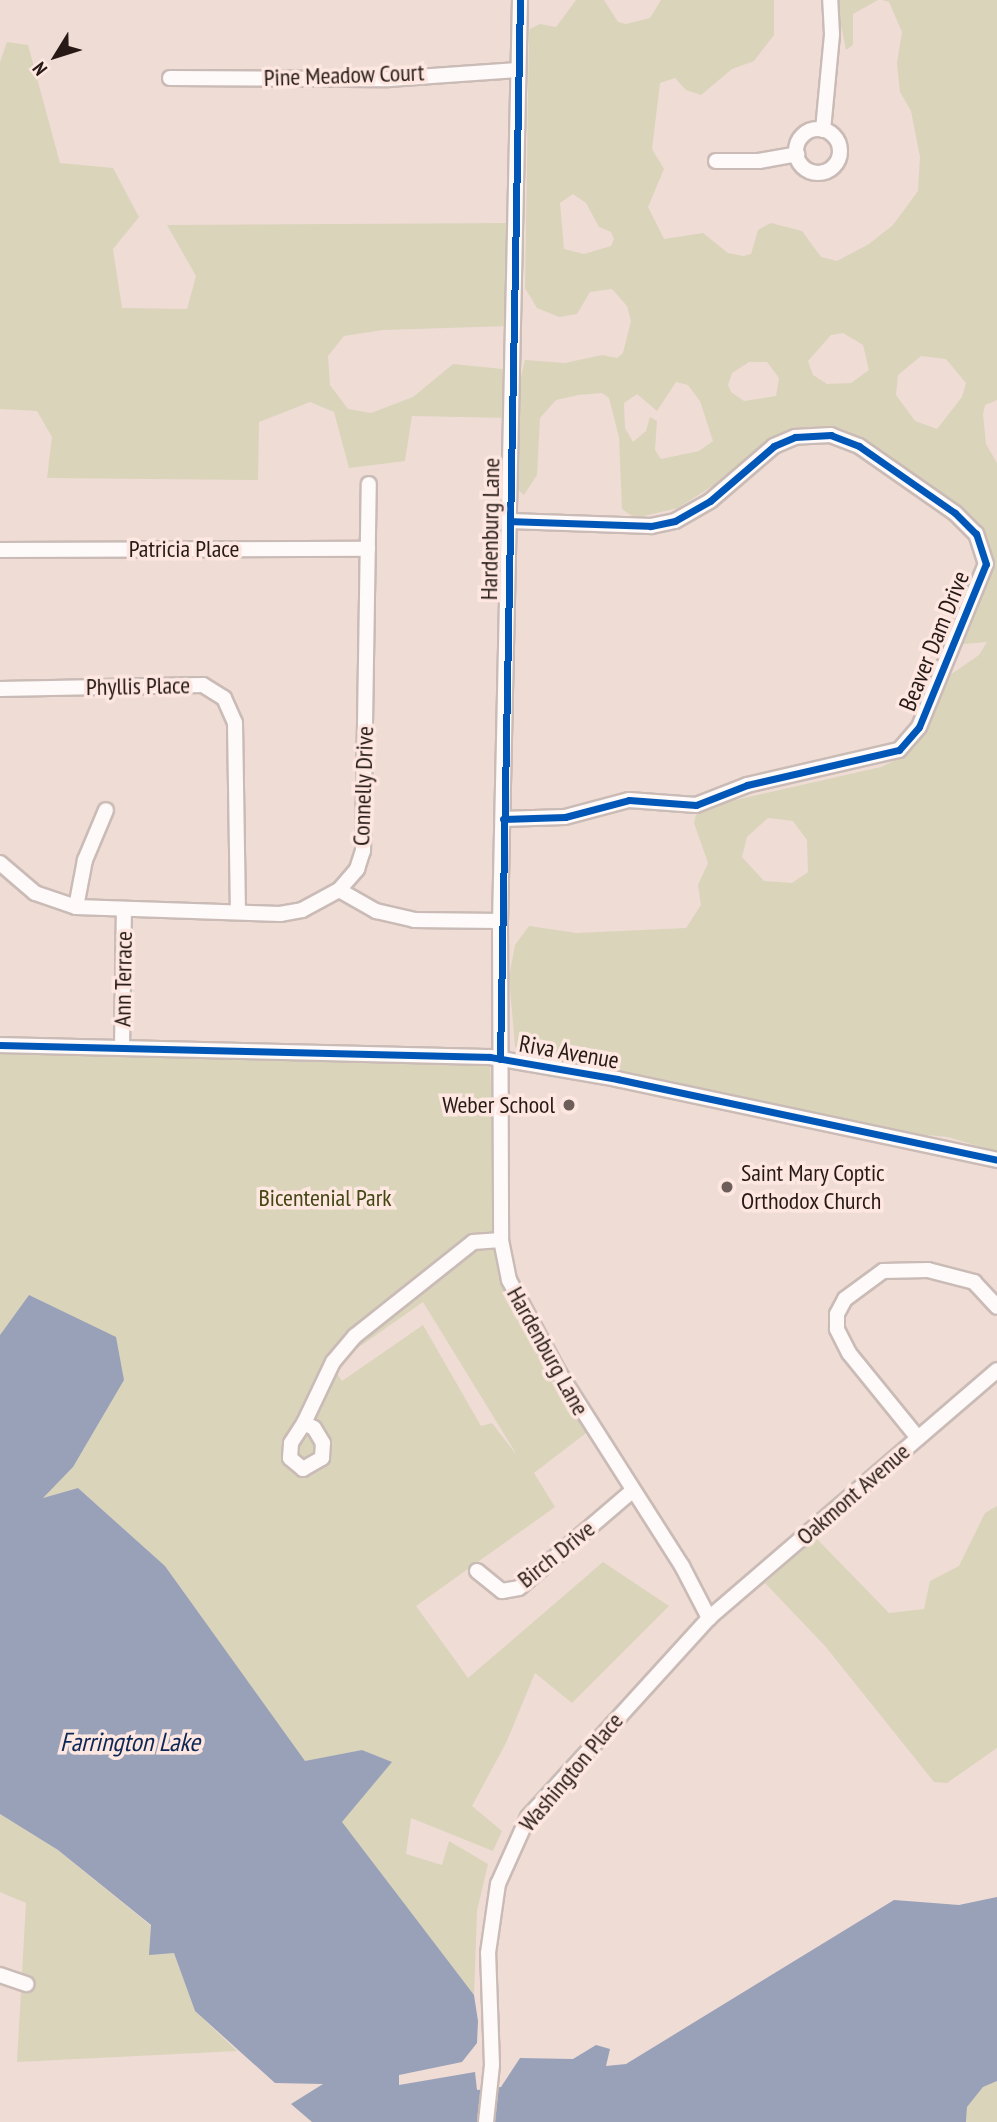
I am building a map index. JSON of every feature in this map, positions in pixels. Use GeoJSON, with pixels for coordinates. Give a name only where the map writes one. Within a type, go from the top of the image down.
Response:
{"type":"FeatureCollection","features":[{"type":"Feature","properties":{"kind":"street","name":"Hardenburg Lane"},"geometry":{"type":"LineString","coordinates":[[520,0],[500,921],[501,1240],[506,1269],[522,1306],[597,1440],[632,1491],[709,1618]]}},
{"type":"Feature","properties":{"kind":"street"},"geometry":{"type":"LineString","coordinates":[[823,130],[832,34],[830,0]]}},
{"type":"Feature","properties":{"kind":"street","name":"Pine Meadow Court"},"geometry":{"type":"LineString","coordinates":[[170,78],[389,79],[436,72],[518,70]]}},
{"type":"Feature","properties":{"kind":"street"},"geometry":{"type":"LineString","coordinates":[[797,154],[810,172],[823,173],[835,165],[839,146],[823,130]]}},
{"type":"Feature","properties":{"kind":"street"},"geometry":{"type":"LineString","coordinates":[[797,154],[805,134],[823,130]]}},
{"type":"Feature","properties":{"kind":"street"},"geometry":{"type":"LineString","coordinates":[[716,161],[759,161],[797,154]]}},
{"type":"Feature","properties":{"kind":"street","name":"Beaver Dam Drive"},"geometry":{"type":"LineString","coordinates":[[503,818],[565,817],[629,800],[696,805],[747,785],[899,750],[919,727],[986,564],[976,534],[955,513],[859,446],[831,435],[794,437],[774,446],[710,501],[675,521],[650,526],[510,521]]}},
{"type":"Feature","properties":{"kind":"street","name":"Connelly Drive"},"geometry":{"type":"LineString","coordinates":[[0,863],[35,893],[76,907],[238,912],[302,910],[339,890],[357,869],[363,851],[369,484]]}},
{"type":"Feature","properties":{"kind":"street","name":"Patricia Place"},"geometry":{"type":"LineString","coordinates":[[0,550],[368,549]]}},
{"type":"Feature","properties":{"kind":"street","name":"Phyllis Place"},"geometry":{"type":"LineString","coordinates":[[0,689],[203,685],[224,698],[235,723],[238,912]]}},
{"type":"Feature","properties":{"kind":"street"},"geometry":{"type":"LineString","coordinates":[[76,907],[85,860],[106,810]]}},
{"type":"Feature","properties":{"kind":"street"},"geometry":{"type":"LineString","coordinates":[[339,890],[376,911],[414,920],[500,921]]}},
{"type":"Feature","properties":{"kind":"street","name":"Ann Terrace"},"geometry":{"type":"LineString","coordinates":[[122,1048],[124,909]]}},
{"type":"Feature","properties":{"kind":"street","name":"Riva Avenue"},"geometry":{"type":"LineString","coordinates":[[0,1045],[500,1059],[617,1079],[997,1160]]}},
{"type":"Feature","properties":{"kind":"street"},"geometry":{"type":"LineString","coordinates":[[304,1423],[333,1362],[355,1336],[473,1242],[501,1240]]}},
{"type":"Feature","properties":{"kind":"street"},"geometry":{"type":"LineString","coordinates":[[918,1438],[849,1353],[837,1329],[837,1314],[845,1299],[883,1271],[928,1270],[974,1282],[997,1307]]}},
{"type":"Feature","properties":{"kind":"street","name":"Oakmont Avenue"},"geometry":{"type":"LineString","coordinates":[[709,1618],[997,1370]]}},
{"type":"Feature","properties":{"kind":"street","name":"Birch Drive"},"geometry":{"type":"LineString","coordinates":[[477,1571],[502,1591],[519,1588],[632,1491]]}},
{"type":"Feature","properties":{"kind":"street","name":"Washington Place"},"geometry":{"type":"LineString","coordinates":[[486,2122],[492,2065],[488,1953],[498,1884],[512,1844],[528,1817],[576,1760],[709,1618]]}},
{"type":"Feature","properties":{"kind":"street"},"geometry":{"type":"LineString","coordinates":[[0,1975],[26,1984]]}},
{"type":"Feature","properties":{"kind":"green space"},"geometry":{"type":"Polygon","coordinates":[[[576,0],[604,0],[618,22],[626,24],[650,18],[661,0],[774,0],[774,35],[754,61],[732,69],[701,95],[686,90],[675,78],[660,83],[652,149],[664,169],[648,207],[664,239],[703,233],[728,253],[743,256],[751,254],[758,230],[771,223],[802,231],[821,257],[837,261],[869,244],[893,225],[918,191],[920,157],[911,111],[900,92],[897,63],[902,32],[889,2],[882,0],[997,0],[997,400],[985,405],[983,414],[986,444],[997,463],[997,1152],[948,1137],[905,1133],[668,1081],[548,1061],[520,1053],[515,1046],[509,977],[515,945],[529,926],[577,933],[686,928],[701,905],[698,885],[708,863],[694,823],[696,815],[704,807],[881,767],[900,758],[921,734],[950,675],[979,655],[987,642],[963,644],[990,577],[990,551],[977,523],[946,496],[873,447],[828,429],[797,432],[678,508],[635,518],[622,509],[619,437],[609,398],[602,393],[578,395],[556,400],[540,418],[537,475],[524,495],[518,490],[519,385],[525,360],[565,363],[602,355],[617,358],[623,353],[631,321],[627,306],[612,289],[590,292],[577,314],[559,317],[537,308],[525,288],[529,34],[530,29],[540,24],[556,27],[576,0]],[[573,194],[560,203],[564,249],[584,254],[611,246],[614,239],[611,232],[599,227],[586,203],[573,194]],[[843,333],[831,335],[808,361],[813,375],[827,384],[851,383],[869,370],[863,345],[843,333]],[[921,356],[898,375],[896,395],[915,421],[937,429],[962,397],[966,383],[946,359],[921,356]],[[749,362],[732,373],[728,385],[731,392],[744,401],[776,396],[779,378],[767,362],[749,362]],[[676,382],[657,411],[637,394],[624,403],[625,428],[633,442],[646,431],[650,417],[657,421],[655,450],[661,459],[699,451],[713,441],[700,401],[688,385],[676,382]],[[768,818],[747,837],[742,857],[764,881],[792,883],[808,872],[807,840],[793,821],[768,818]]]}},
{"type":"Feature","properties":{"kind":"green space"},"geometry":{"type":"Polygon","coordinates":[[[836,0],[878,0],[853,14],[853,45],[846,50],[836,0]]]}},
{"type":"Feature","properties":{"kind":"green space"},"geometry":{"type":"Polygon","coordinates":[[[7,42],[28,45],[60,163],[113,168],[139,217],[113,249],[122,308],[187,309],[196,276],[167,225],[515,223],[513,326],[383,330],[344,336],[328,356],[330,385],[348,409],[371,413],[413,397],[453,364],[513,370],[512,418],[412,416],[405,461],[349,468],[334,412],[310,402],[259,422],[258,480],[47,478],[52,437],[37,411],[0,409],[0,62],[7,42]]]}},
{"type":"Feature","properties":{"kind":"green space","name":"Bicentenial Park"},"geometry":{"type":"Polygon","coordinates":[[[123,1045],[490,1066],[501,1269],[590,1430],[534,1473],[555,1507],[416,1606],[468,1678],[603,1562],[669,1606],[572,1703],[535,1673],[506,1743],[472,1806],[502,1831],[493,1851],[411,1818],[406,1854],[442,1865],[449,1841],[488,1864],[477,1911],[474,1995],[341,1822],[391,1762],[362,1750],[305,1762],[165,1566],[78,1488],[41,1499],[73,1467],[29,1295],[0,1335],[0,1048],[123,1045]],[[423,1302],[332,1366],[342,1381],[423,1325],[481,1426],[492,1423],[515,1453],[423,1302]]]}},
{"type":"Feature","properties":{"kind":"green space"},"geometry":{"type":"Polygon","coordinates":[[[997,1506],[997,1748],[947,1783],[934,1782],[825,1646],[765,1583],[816,1538],[889,1613],[924,1609],[930,1581],[959,1566],[985,1513],[997,1506]]]}},
{"type":"Feature","properties":{"kind":"green space"},"geometry":{"type":"Polygon","coordinates":[[[0,1814],[58,1850],[151,1926],[174,1952],[195,2011],[237,2051],[17,2062],[26,1903],[0,1892],[0,1814]]]}},
{"type":"Feature","properties":{"kind":"green space"},"geometry":{"type":"Polygon","coordinates":[[[997,2081],[997,2122],[966,2122],[967,2107],[983,2087],[997,2081]]]}},
{"type":"Feature","properties":{"kind":"water","name":"Farrington Lake"},"geometry":{"type":"Polygon","coordinates":[[[29,1295],[116,1337],[124,1380],[73,1467],[43,1498],[78,1488],[165,1566],[305,1761],[362,1750],[392,1762],[342,1822],[474,1995],[478,2021],[477,2043],[462,2062],[399,2075],[399,2085],[475,2072],[477,2090],[501,2087],[520,2058],[573,2059],[596,2045],[610,2049],[606,2066],[626,2064],[894,1900],[959,1905],[997,1897],[997,2081],[983,2087],[967,2107],[966,2122],[312,2122],[291,2104],[323,2084],[275,2083],[195,2011],[174,1953],[149,1955],[151,1925],[58,1850],[0,1814],[0,1335],[29,1295]]]}},
{"type":"Feature","properties":{"kind":"cycle path"},"geometry":{"type":"LineString","coordinates":[[500,1059],[520,0]]}},
{"type":"Feature","properties":{"kind":"cycle path"},"geometry":{"type":"LineString","coordinates":[[503,819],[565,817],[629,800],[696,805],[747,785],[899,750],[919,727],[986,564],[976,534],[955,513],[859,446],[831,435],[795,437],[774,446],[710,501],[675,521],[651,526],[510,521]]}},
{"type":"Feature","properties":{"kind":"cycle path"},"geometry":{"type":"LineString","coordinates":[[0,1045],[490,1057],[617,1079],[997,1160]]}},
{"type":"Feature","properties":{"kind":"place","name":"Weber School"},"geometry":{"type":"Point","coordinates":[569,1105]}},
{"type":"Feature","properties":{"kind":"place","name":"Saint Mary Coptic Orthodox Church"},"geometry":{"type":"Point","coordinates":[727,1187]}}]}
